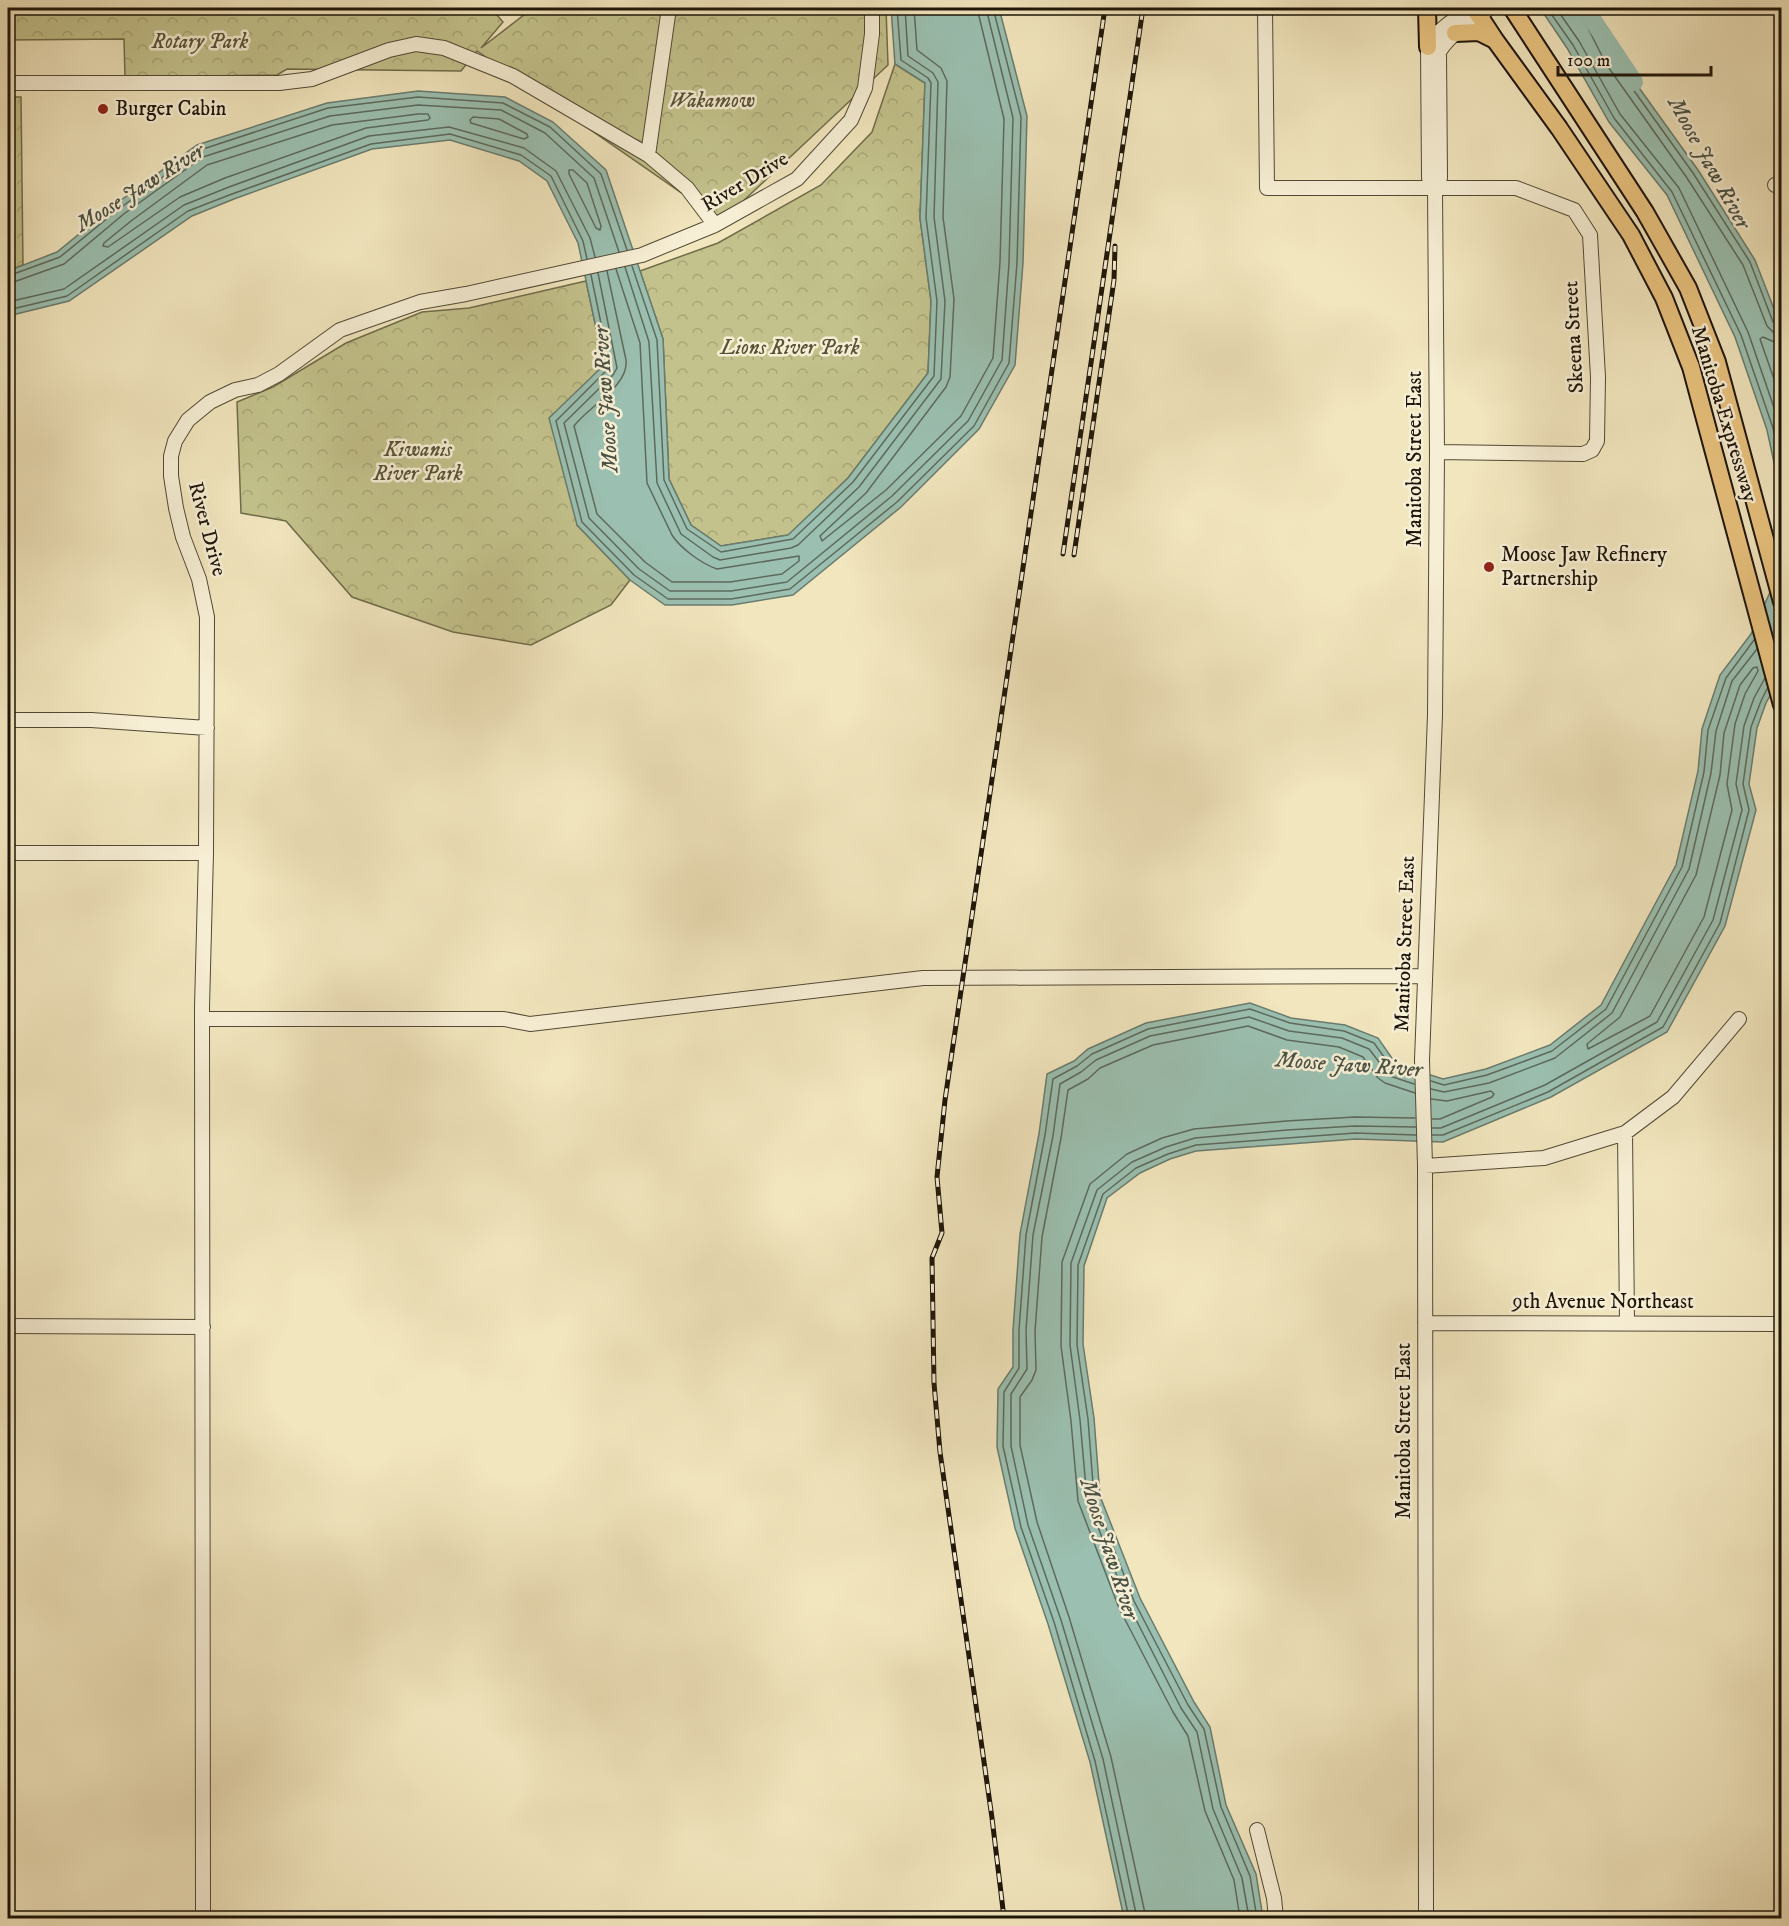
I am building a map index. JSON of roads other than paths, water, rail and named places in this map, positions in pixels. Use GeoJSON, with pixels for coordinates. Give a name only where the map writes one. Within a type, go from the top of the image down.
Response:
{"type":"FeatureCollection","features":[{"type":"Feature","properties":{"kind":"main road"},"geometry":{"type":"LineString","coordinates":[[1426,8],[1428,47]]}},
{"type":"Feature","properties":{"kind":"main road","name":"Manitoba Expressway"},"geometry":{"type":"LineString","coordinates":[[1512,8],[1645,212],[1688,288],[1717,362],[1782,602]]}},
{"type":"Feature","properties":{"kind":"main road","name":"Manitoba Expressway"},"geometry":{"type":"LineString","coordinates":[[1479,9],[1495,40],[1559,128],[1631,235],[1664,298],[1691,367],[1782,705]]}},
{"type":"Feature","properties":{"kind":"main road"},"geometry":{"type":"LineString","coordinates":[[1455,33],[1479,32],[1495,40]]}},
{"type":"Feature","properties":{"kind":"street"},"geometry":{"type":"LineString","coordinates":[[648,155],[669,8]]}},
{"type":"Feature","properties":{"kind":"street","name":"River Drive"},"geometry":{"type":"LineString","coordinates":[[203,1918],[203,1013],[207,617],[199,579],[183,537],[176,508],[171,476],[171,456],[175,441],[188,420],[210,402],[235,390],[258,385],[279,374],[340,330],[420,302],[635,257],[715,225],[797,178],[851,120],[865,88],[872,34],[872,8]]}},
{"type":"Feature","properties":{"kind":"street"},"geometry":{"type":"LineString","coordinates":[[1265,8],[1268,188],[1432,187]]}},
{"type":"Feature","properties":{"kind":"street"},"geometry":{"type":"LineString","coordinates":[[1428,47],[1442,28],[1479,9]]}},
{"type":"Feature","properties":{"kind":"street","name":"Manitoba Street East"},"geometry":{"type":"LineString","coordinates":[[1432,187],[1440,178],[1439,52],[1445,42],[1479,9]]}},
{"type":"Feature","properties":{"kind":"street"},"geometry":{"type":"LineString","coordinates":[[8,83],[279,83],[312,79],[389,50],[416,44],[444,48],[513,76],[648,155],[687,188],[715,225]]}},
{"type":"Feature","properties":{"kind":"street","name":"Manitoba Street East"},"geometry":{"type":"LineString","coordinates":[[1426,1918],[1425,1166],[1422,1060],[1435,715],[1437,452],[1432,187],[1429,178],[1428,47]]}},
{"type":"Feature","properties":{"kind":"street","name":"Skeena Street"},"geometry":{"type":"LineString","coordinates":[[1432,187],[1516,188],[1574,210],[1590,235],[1598,377],[1597,441],[1593,450],[1583,454],[1437,452]]}},
{"type":"Feature","properties":{"kind":"street"},"geometry":{"type":"LineString","coordinates":[[8,720],[91,720],[207,728]]}},
{"type":"Feature","properties":{"kind":"street"},"geometry":{"type":"LineString","coordinates":[[8,854],[206,853]]}},
{"type":"Feature","properties":{"kind":"street"},"geometry":{"type":"LineString","coordinates":[[203,1013],[504,1019],[530,1024],[923,978],[1425,976]]}},
{"type":"Feature","properties":{"kind":"street"},"geometry":{"type":"LineString","coordinates":[[1425,1166],[1544,1158],[1625,1133],[1673,1097],[1739,1019]]}},
{"type":"Feature","properties":{"kind":"street"},"geometry":{"type":"LineString","coordinates":[[1625,1133],[1627,1322]]}},
{"type":"Feature","properties":{"kind":"street","name":"9th Avenue Northeast"},"geometry":{"type":"LineString","coordinates":[[1425,1323],[1782,1324]]}},
{"type":"Feature","properties":{"kind":"street"},"geometry":{"type":"LineString","coordinates":[[8,1326],[203,1327]]}},
{"type":"Feature","properties":{"kind":"street"},"geometry":{"type":"LineString","coordinates":[[1257,1830],[1274,1898],[1276,1918]]}},
{"type":"Feature","properties":{"kind":"water"},"geometry":{"type":"Polygon","coordinates":[[[891,8],[999,8],[1027,116],[1023,263],[1015,365],[979,429],[901,507],[793,595],[732,605],[665,605],[630,580],[577,525],[549,418],[604,365],[578,243],[547,181],[519,161],[450,140],[372,149],[192,216],[69,301],[8,316],[8,271],[57,252],[117,203],[197,145],[327,103],[418,91],[505,97],[553,122],[606,170],[663,339],[669,479],[691,525],[721,546],[788,535],[848,478],[928,373],[931,301],[920,218],[925,83],[895,64],[891,8]]]}},
{"type":"Feature","properties":{"kind":"water"},"geometry":{"type":"Polygon","coordinates":[[[1540,8],[1593,8],[1617,57],[1698,170],[1755,260],[1781,327],[1781,495],[1767,430],[1735,337],[1667,195],[1609,122],[1567,48],[1540,8]]]}},
{"type":"Feature","properties":{"kind":"water"},"geometry":{"type":"Polygon","coordinates":[[[1781,568],[1781,676],[1766,703],[1757,728],[1749,784],[1756,810],[1725,926],[1667,1032],[1551,1097],[1443,1142],[1356,1139],[1196,1151],[1170,1159],[1140,1173],[1107,1198],[1084,1266],[1083,1344],[1094,1418],[1100,1496],[1140,1598],[1194,1702],[1210,1727],[1226,1805],[1256,1874],[1263,1918],[1124,1918],[1090,1762],[1048,1624],[1015,1528],[997,1447],[998,1389],[1013,1367],[1013,1330],[1020,1234],[1039,1134],[1047,1074],[1074,1061],[1088,1049],[1146,1023],[1250,1003],[1291,1018],[1345,1025],[1378,1038],[1396,1064],[1443,1079],[1486,1069],[1550,1045],[1601,1005],[1676,865],[1698,771],[1702,729],[1720,675],[1751,634],[1781,568]]]}},
{"type":"Feature","properties":{"kind":"waterway","name":"Moose Jaw River"},"geometry":{"type":"LineString","coordinates":[[1587,8],[1634,82]]}},
{"type":"Feature","properties":{"kind":"railway"},"geometry":{"type":"LineString","coordinates":[[1004,1918],[940,1452],[934,1383],[932,1258],[942,1233],[937,1177],[945,1100],[1105,8]]}},
{"type":"Feature","properties":{"kind":"railway"},"geometry":{"type":"LineString","coordinates":[[1063,554],[1143,8]]}},
{"type":"Feature","properties":{"kind":"railway"},"geometry":{"type":"LineString","coordinates":[[1074,555],[1114,280],[1115,246]]}},
{"type":"Feature","properties":{"kind":"place","name":"Burger Cabin"},"geometry":{"type":"Point","coordinates":[103,109]}},
{"type":"Feature","properties":{"kind":"place","name":"Moose Jaw Refinery Partnership"},"geometry":{"type":"Point","coordinates":[1489,567]}},
{"type":"Feature","properties":{"kind":"park label","name":"Rotary Park"},"geometry":{"type":"Point","coordinates":[200,42]}},
{"type":"Feature","properties":{"kind":"park label","name":"Wakamow"},"geometry":{"type":"Point","coordinates":[712,101]}},
{"type":"Feature","properties":{"kind":"park label","name":"Lions River Park"},"geometry":{"type":"Point","coordinates":[790,348]}},
{"type":"Feature","properties":{"kind":"park label","name":"Kiwanis River Park"},"geometry":{"type":"Point","coordinates":[418,462]}}]}
